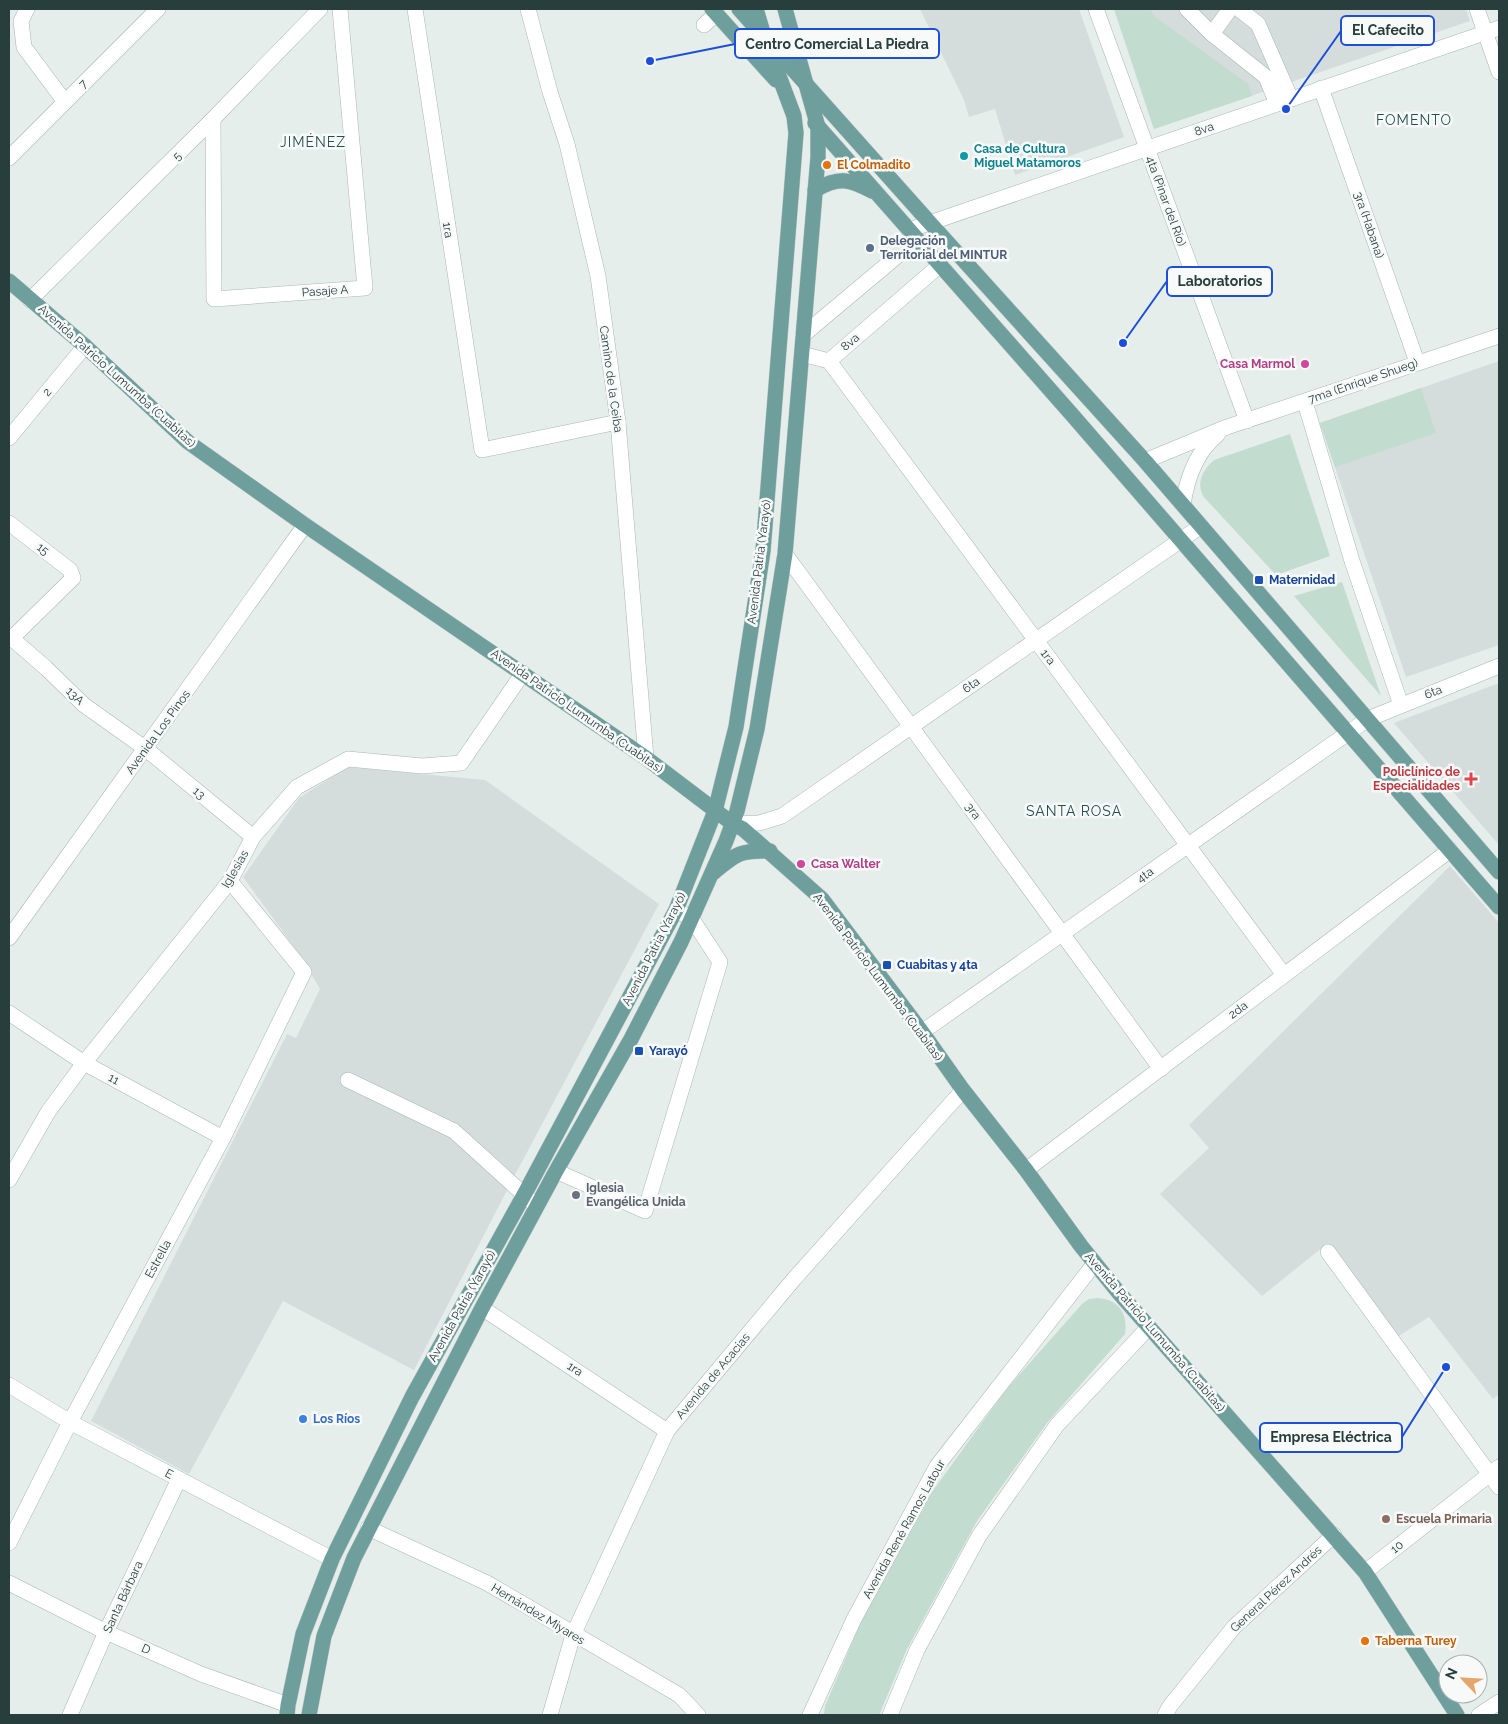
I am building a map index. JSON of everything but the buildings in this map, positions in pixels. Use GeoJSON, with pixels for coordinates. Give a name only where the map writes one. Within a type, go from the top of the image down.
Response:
{"type":"FeatureCollection","features":[{"type":"Feature","properties":{"kind":"main road"},"geometry":{"type":"LineString","coordinates":[[739,9],[806,81],[836,118],[1145,461],[1499,872]]}},
{"type":"Feature","properties":{"kind":"main road","name":"Avenida Patria (Yarayó)"},"geometry":{"type":"LineString","coordinates":[[287,1710],[303,1634],[332,1559],[412,1397],[524,1195],[676,910],[715,811],[736,727],[763,551],[796,133],[794,116],[756,9]]}},
{"type":"Feature","properties":{"kind":"main road"},"geometry":{"type":"LineString","coordinates":[[785,9],[818,127]]}},
{"type":"Feature","properties":{"kind":"main road"},"geometry":{"type":"LineString","coordinates":[[714,11],[940,265],[1499,906]]}},
{"type":"Feature","properties":{"kind":"main road","name":"Avenida Patria (Yarayó)"},"geometry":{"type":"LineString","coordinates":[[309,1715],[324,1636],[354,1558],[368,1528],[482,1308],[630,1039],[692,919],[733,824],[744,789],[757,729],[785,554],[816,190],[818,127]]}},
{"type":"Feature","properties":{"kind":"main road"},"geometry":{"type":"LineString","coordinates":[[816,190],[828,182],[840,180],[858,184],[877,194]]}},
{"type":"Feature","properties":{"kind":"main road","name":"Avenida Patricio Lumumba (Cuabitas)"},"geometry":{"type":"LineString","coordinates":[[9,281],[86,346],[188,442],[305,525],[646,758],[715,811],[743,829],[822,899],[963,1090],[1026,1170],[1095,1263],[1365,1572],[1457,1715]]}},
{"type":"Feature","properties":{"kind":"main road"},"geometry":{"type":"LineString","coordinates":[[710,875],[734,855],[748,851],[770,851]]}},
{"type":"Feature","properties":{"kind":"main road"},"geometry":{"type":"LineString","coordinates":[[412,1397],[430,1406]]}},
{"type":"Feature","properties":{"kind":"street"},"geometry":{"type":"LineString","coordinates":[[27,9],[22,21],[24,47],[66,102]]}},
{"type":"Feature","properties":{"kind":"street","name":"7"},"geometry":{"type":"LineString","coordinates":[[9,158],[158,9]]}},
{"type":"Feature","properties":{"kind":"street","name":"5"},"geometry":{"type":"LineString","coordinates":[[30,300],[213,120],[320,9]]}},
{"type":"Feature","properties":{"kind":"street","name":"Pasaje A"},"geometry":{"type":"LineString","coordinates":[[213,120],[214,299],[365,288],[340,9]]}},
{"type":"Feature","properties":{"kind":"street","name":"1ra"},"geometry":{"type":"LineString","coordinates":[[414,9],[482,450],[618,422]]}},
{"type":"Feature","properties":{"kind":"street","name":"Camino de la Ceiba"},"geometry":{"type":"LineString","coordinates":[[528,9],[550,92],[567,144],[598,276],[618,422],[646,758]]}},
{"type":"Feature","properties":{"kind":"street","name":"4ta (Pinar del Río)"},"geometry":{"type":"LineString","coordinates":[[1096,9],[1247,421]]}},
{"type":"Feature","properties":{"kind":"street"},"geometry":{"type":"LineString","coordinates":[[1187,9],[1212,34],[1266,77],[1284,101]]}},
{"type":"Feature","properties":{"kind":"street"},"geometry":{"type":"LineString","coordinates":[[1212,34],[1230,9]]}},
{"type":"Feature","properties":{"kind":"street"},"geometry":{"type":"LineString","coordinates":[[1239,9],[1258,24],[1284,101]]}},
{"type":"Feature","properties":{"kind":"street"},"geometry":{"type":"LineString","coordinates":[[1477,9],[1492,30],[1499,72]]}},
{"type":"Feature","properties":{"kind":"street"},"geometry":{"type":"LineString","coordinates":[[704,24],[714,11]]}},
{"type":"Feature","properties":{"kind":"street","name":"8va"},"geometry":{"type":"LineString","coordinates":[[909,230],[1492,30]]}},
{"type":"Feature","properties":{"kind":"street","name":"3ra (Habana)"},"geometry":{"type":"LineString","coordinates":[[1321,88],[1417,362]]}},
{"type":"Feature","properties":{"kind":"street"},"geometry":{"type":"LineString","coordinates":[[803,335],[896,257]]}},
{"type":"Feature","properties":{"kind":"street","name":"8va"},"geometry":{"type":"LineString","coordinates":[[828,361],[940,265]]}},
{"type":"Feature","properties":{"kind":"street","name":"7ma (Enrique Shueg)"},"geometry":{"type":"LineString","coordinates":[[1145,461],[1227,427],[1499,336]]}},
{"type":"Feature","properties":{"kind":"street","name":"2"},"geometry":{"type":"LineString","coordinates":[[9,438],[86,346]]}},
{"type":"Feature","properties":{"kind":"street"},"geometry":{"type":"LineString","coordinates":[[802,354],[828,361]]}},
{"type":"Feature","properties":{"kind":"street","name":"1ra"},"geometry":{"type":"LineString","coordinates":[[828,361],[1284,975]]}},
{"type":"Feature","properties":{"kind":"street"},"geometry":{"type":"LineString","coordinates":[[1305,402],[1352,561],[1401,705]]}},
{"type":"Feature","properties":{"kind":"street","name":"7ma (Enrique Shueg)"},"geometry":{"type":"LineString","coordinates":[[1183,505],[1185,488],[1194,464],[1207,444],[1227,427]]}},
{"type":"Feature","properties":{"kind":"street","name":"15"},"geometry":{"type":"LineString","coordinates":[[9,523],[70,570],[73,578],[10,637]]}},
{"type":"Feature","properties":{"kind":"street","name":"Avenida Los Pinos"},"geometry":{"type":"LineString","coordinates":[[9,938],[305,525]]}},
{"type":"Feature","properties":{"kind":"street","name":"6ta"},"geometry":{"type":"LineString","coordinates":[[733,824],[759,823],[782,816],[1201,526]]}},
{"type":"Feature","properties":{"kind":"street","name":"3ra"},"geometry":{"type":"LineString","coordinates":[[785,554],[1161,1069]]}},
{"type":"Feature","properties":{"kind":"street","name":"13A"},"geometry":{"type":"LineString","coordinates":[[10,637],[46,668],[84,706],[146,749]]}},
{"type":"Feature","properties":{"kind":"street","name":"6ta"},"geometry":{"type":"LineString","coordinates":[[1368,719],[1499,666]]}},
{"type":"Feature","properties":{"kind":"street","name":"Iglesias"},"geometry":{"type":"LineString","coordinates":[[9,1180],[48,1112],[84,1063],[230,881],[253,837],[297,787],[348,759],[422,766],[460,763],[523,673]]}},
{"type":"Feature","properties":{"kind":"street","name":"4ta"},"geometry":{"type":"LineString","coordinates":[[922,1032],[1368,719]]}},
{"type":"Feature","properties":{"kind":"street","name":"13"},"geometry":{"type":"LineString","coordinates":[[146,749],[253,837]]}},
{"type":"Feature","properties":{"kind":"street","name":"2da"},"geometry":{"type":"LineString","coordinates":[[1026,1170],[1450,850]]}},
{"type":"Feature","properties":{"kind":"street","name":"Estrella"},"geometry":{"type":"LineString","coordinates":[[9,1543],[70,1422],[224,1138],[304,972],[230,881]]}},
{"type":"Feature","properties":{"kind":"street"},"geometry":{"type":"LineString","coordinates":[[556,1171],[645,1211],[720,962],[692,919],[676,910]]}},
{"type":"Feature","properties":{"kind":"street","name":"11"},"geometry":{"type":"LineString","coordinates":[[9,1013],[84,1063],[224,1138]]}},
{"type":"Feature","properties":{"kind":"street"},"geometry":{"type":"LineString","coordinates":[[348,1080],[454,1131],[537,1207]]}},
{"type":"Feature","properties":{"kind":"street","name":"Avenida de Acacias"},"geometry":{"type":"LineString","coordinates":[[550,1715],[573,1635],[667,1431],[794,1279],[963,1090]]}},
{"type":"Feature","properties":{"kind":"street"},"geometry":{"type":"LineString","coordinates":[[1328,1252],[1495,1471],[1499,1487]]}},
{"type":"Feature","properties":{"kind":"street","name":"Avenida René Ramos Latour"},"geometry":{"type":"LineString","coordinates":[[812,1712],[854,1619],[937,1466],[1095,1263]]}},
{"type":"Feature","properties":{"kind":"street","name":"1ra"},"geometry":{"type":"LineString","coordinates":[[482,1308],[667,1431]]}},
{"type":"Feature","properties":{"kind":"street"},"geometry":{"type":"LineString","coordinates":[[890,1715],[917,1650],[979,1536],[1056,1425],[1149,1327]]}},
{"type":"Feature","properties":{"kind":"street","name":"E"},"geometry":{"type":"LineString","coordinates":[[9,1386],[70,1422],[332,1559]]}},
{"type":"Feature","properties":{"kind":"street","name":"10"},"geometry":{"type":"LineString","coordinates":[[1365,1572],[1495,1471]]}},
{"type":"Feature","properties":{"kind":"street","name":"Santa Bárbara"},"geometry":{"type":"LineString","coordinates":[[70,1715],[106,1632],[179,1480]]}},
{"type":"Feature","properties":{"kind":"street","name":"Hernández Miyares"},"geometry":{"type":"LineString","coordinates":[[368,1528],[487,1583],[573,1635],[679,1695],[698,1715]]}},
{"type":"Feature","properties":{"kind":"street","name":"General Pérez Andrés"},"geometry":{"type":"LineString","coordinates":[[1165,1715],[1170,1706],[1234,1627],[1334,1535]]}},
{"type":"Feature","properties":{"kind":"street","name":"D"},"geometry":{"type":"LineString","coordinates":[[9,1583],[106,1632],[287,1710]]}},
{"type":"Feature","properties":{"kind":"street"},"geometry":{"type":"LineString","coordinates":[[1479,1715],[1499,1702]]}},
{"type":"Feature","properties":{"kind":"shaded area"},"geometry":{"type":"Polygon","coordinates":[[[920,9],[1079,9],[1124,137],[1015,175],[995,109],[969,117],[964,100],[920,9]]]}},
{"type":"Feature","properties":{"kind":"shaded area"},"geometry":{"type":"Polygon","coordinates":[[[1114,9],[1466,9],[1470,21],[1154,129],[1114,9]]]}},
{"type":"Feature","properties":{"kind":"shaded area"},"geometry":{"type":"Polygon","coordinates":[[[1499,361],[1499,645],[1406,677],[1320,423],[1499,361]]]}},
{"type":"Feature","properties":{"kind":"shaded area","name":"Policlínico de Especialidades"},"geometry":{"type":"Polygon","coordinates":[[[1499,683],[1499,845],[1394,723],[1499,683]]]}},
{"type":"Feature","properties":{"kind":"shaded area"},"geometry":{"type":"Polygon","coordinates":[[[348,767],[485,780],[659,904],[414,1370],[283,1301],[189,1474],[91,1421],[287,1034],[296,1038],[320,989],[302,958],[243,877],[299,798],[348,767]]]}},
{"type":"Feature","properties":{"kind":"shaded area"},"geometry":{"type":"Polygon","coordinates":[[[1450,866],[1499,923],[1499,1394],[1493,1399],[1429,1317],[1397,1337],[1323,1247],[1262,1296],[1160,1194],[1209,1148],[1189,1125],[1450,866]]]}},
{"type":"Feature","properties":{"kind":"green space"},"geometry":{"type":"Polygon","coordinates":[[[1114,9],[1150,9],[1154,16],[1248,84],[1252,96],[1154,129],[1114,9]]]}},
{"type":"Feature","properties":{"kind":"green space"},"geometry":{"type":"Polygon","coordinates":[[[1421,388],[1436,433],[1335,467],[1320,423],[1421,388]]]}},
{"type":"Feature","properties":{"kind":"green space"},"geometry":{"type":"Polygon","coordinates":[[[1290,434],[1330,556],[1276,575],[1203,496],[1200,486],[1204,472],[1214,460],[1290,434]]]}},
{"type":"Feature","properties":{"kind":"green space"},"geometry":{"type":"Polygon","coordinates":[[[1342,582],[1381,696],[1294,596],[1342,582]]]}},
{"type":"Feature","properties":{"kind":"green space"},"geometry":{"type":"Polygon","coordinates":[[[1098,1298],[1112,1302],[1120,1309],[1125,1320],[1125,1334],[1047,1423],[977,1521],[907,1649],[879,1715],[824,1715],[825,1706],[861,1622],[932,1492],[1005,1391],[1082,1304],[1089,1299],[1098,1298]]]}},
{"type":"Feature","properties":{"kind":"place","name":"Centro Comercial La Piedra"},"geometry":{"type":"Point","coordinates":[650,61]}},
{"type":"Feature","properties":{"kind":"place","name":"El Cafecito"},"geometry":{"type":"Point","coordinates":[1286,109]}},
{"type":"Feature","properties":{"kind":"place","name":"Casa de Cultura Miguel Matamoros"},"geometry":{"type":"Point","coordinates":[964,156]}},
{"type":"Feature","properties":{"kind":"place","name":"El Colmadito"},"geometry":{"type":"Point","coordinates":[827,165]}},
{"type":"Feature","properties":{"kind":"place","name":"Delegación Territorial del MINTUR"},"geometry":{"type":"Point","coordinates":[870,248]}},
{"type":"Feature","properties":{"kind":"place","name":"Laboratorios"},"geometry":{"type":"Point","coordinates":[1123,343]}},
{"type":"Feature","properties":{"kind":"place","name":"Casa Marmol"},"geometry":{"type":"Point","coordinates":[1305,364]}},
{"type":"Feature","properties":{"kind":"place","name":"Maternidad"},"geometry":{"type":"Point","coordinates":[1259,580]}},
{"type":"Feature","properties":{"kind":"place","name":"Policlínico de Especialidades"},"geometry":{"type":"Point","coordinates":[1471,779]}},
{"type":"Feature","properties":{"kind":"place","name":"Casa Walter"},"geometry":{"type":"Point","coordinates":[801,864]}},
{"type":"Feature","properties":{"kind":"place","name":"Cuabitas y 4ta"},"geometry":{"type":"Point","coordinates":[887,965]}},
{"type":"Feature","properties":{"kind":"place","name":"Yarayó"},"geometry":{"type":"Point","coordinates":[639,1051]}},
{"type":"Feature","properties":{"kind":"place","name":"Iglesia Evangélica Unida"},"geometry":{"type":"Point","coordinates":[576,1195]}},
{"type":"Feature","properties":{"kind":"place","name":"Empresa Eléctrica"},"geometry":{"type":"Point","coordinates":[1446,1367]}},
{"type":"Feature","properties":{"kind":"place","name":"Los Ríos"},"geometry":{"type":"Point","coordinates":[303,1419]}},
{"type":"Feature","properties":{"kind":"place","name":"Escuela Primaria"},"geometry":{"type":"Point","coordinates":[1386,1519]}},
{"type":"Feature","properties":{"kind":"place","name":"Taberna Turey"},"geometry":{"type":"Point","coordinates":[1365,1641]}},
{"type":"Feature","properties":{"kind":"district","name":"FOMENTO"},"geometry":{"type":"Point","coordinates":[1414,120]}},
{"type":"Feature","properties":{"kind":"district","name":"JIMÉNEZ"},"geometry":{"type":"Point","coordinates":[313,142]}},
{"type":"Feature","properties":{"kind":"district","name":"SANTA ROSA"},"geometry":{"type":"Point","coordinates":[1074,811]}}]}
